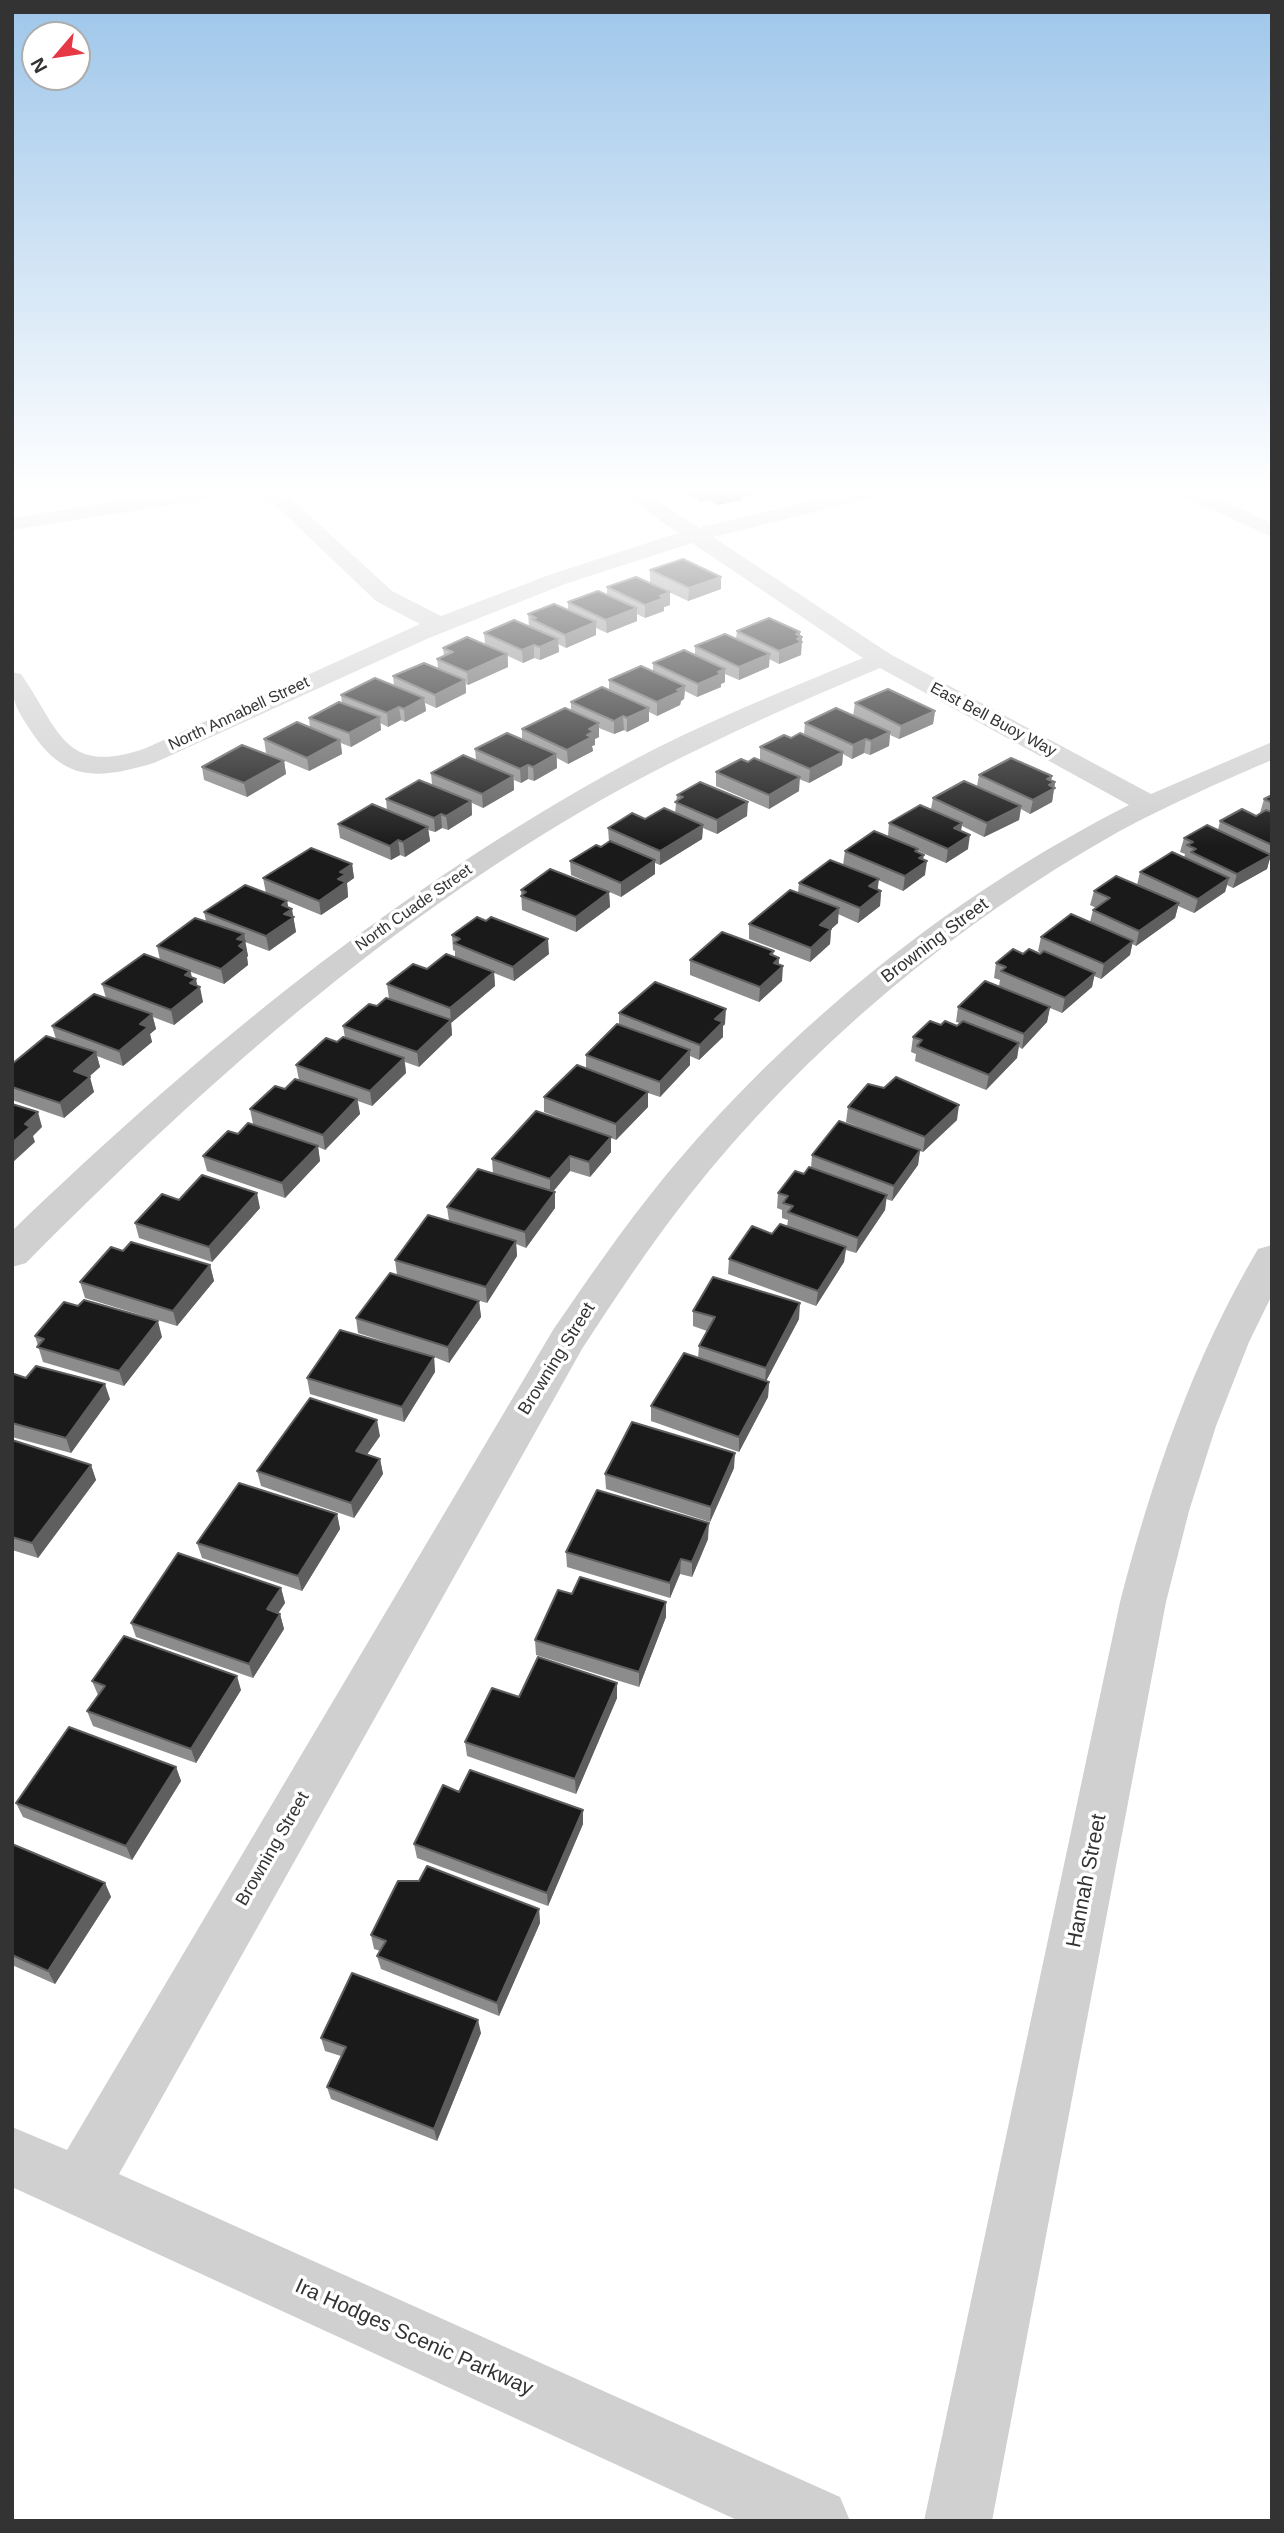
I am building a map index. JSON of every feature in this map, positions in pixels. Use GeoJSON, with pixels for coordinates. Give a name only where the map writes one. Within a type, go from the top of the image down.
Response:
{"type":"FeatureCollection","features":[{"type":"Feature","properties":{"kind":"street"},"geometry":{"type":"LineString","coordinates":[[407,609],[441,624]]}},
{"type":"Feature","properties":{"kind":"street","name":"North Annabell Street"},"geometry":{"type":"LineString","coordinates":[[12,679],[60,752],[80,762],[126,763],[155,754],[305,683],[480,609]]}},
{"type":"Feature","properties":{"kind":"street","name":"East Bell Buoy Way"},"geometry":{"type":"LineString","coordinates":[[806,609],[881,659],[1150,804]]}},
{"type":"Feature","properties":{"kind":"street","name":"North Cuade Street"},"geometry":{"type":"LineString","coordinates":[[12,1254],[124,1142],[195,1077],[266,1017],[406,911],[519,837],[679,747],[782,698],[881,659]]}},
{"type":"Feature","properties":{"kind":"street","name":"Browning Street"},"geometry":{"type":"LineString","coordinates":[[79,2186],[534,1395],[574,1329],[648,1223],[691,1169],[761,1092],[881,981],[999,893],[1050,860],[1150,804],[1272,750]]}},
{"type":"Feature","properties":{"kind":"street","name":"Hannah Street"},"geometry":{"type":"LineString","coordinates":[[958,2521],[1143,1602],[1165,1512],[1191,1431],[1220,1359],[1272,1258]]}},
{"type":"Feature","properties":{"kind":"street","name":"Ira Hodges Scenic Parkway"},"geometry":{"type":"LineString","coordinates":[[12,2156],[816,2521]]}},
{"type":"Feature","properties":{"kind":"building"},"geometry":{"type":"Polygon","coordinates":[[[540,609],[566,609],[596,622],[565,635],[531,619],[536,618],[528,614],[540,609]]]}},
{"type":"Feature","properties":{"kind":"building"},"geometry":{"type":"Polygon","coordinates":[[[583,609],[634,609],[606,620],[583,609]]]}},
{"type":"Feature","properties":{"kind":"building"},"geometry":{"type":"Polygon","coordinates":[[[769,618],[800,632],[796,634],[802,637],[797,639],[802,642],[779,651],[737,631],[769,618]]]}},
{"type":"Feature","properties":{"kind":"building"},"geometry":{"type":"Polygon","coordinates":[[[514,620],[558,639],[540,647],[534,645],[522,650],[484,633],[514,620]]]}},
{"type":"Feature","properties":{"kind":"building"},"geometry":{"type":"Polygon","coordinates":[[[725,634],[770,654],[739,667],[695,646],[725,634]]]}},
{"type":"Feature","properties":{"kind":"building"},"geometry":{"type":"Polygon","coordinates":[[[467,637],[507,654],[467,672],[437,659],[453,652],[443,648],[467,637]]]}},
{"type":"Feature","properties":{"kind":"building"},"geometry":{"type":"Polygon","coordinates":[[[684,650],[725,669],[718,672],[721,674],[698,684],[653,663],[684,650]]]}},
{"type":"Feature","properties":{"kind":"building"},"geometry":{"type":"Polygon","coordinates":[[[424,663],[465,680],[435,695],[393,676],[424,663]]]}},
{"type":"Feature","properties":{"kind":"building"},"geometry":{"type":"Polygon","coordinates":[[[641,666],[685,686],[677,690],[681,691],[657,702],[609,680],[641,666]]]}},
{"type":"Feature","properties":{"kind":"building"},"geometry":{"type":"Polygon","coordinates":[[[375,678],[424,698],[404,709],[399,707],[387,713],[341,695],[375,678]]]}},
{"type":"Feature","properties":{"kind":"building"},"geometry":{"type":"Polygon","coordinates":[[[602,687],[649,708],[614,721],[571,702],[602,687]]]}},
{"type":"Feature","properties":{"kind":"building"},"geometry":{"type":"Polygon","coordinates":[[[888,689],[935,711],[901,726],[855,703],[888,689]]]}},
{"type":"Feature","properties":{"kind":"building"},"geometry":{"type":"Polygon","coordinates":[[[339,702],[380,717],[349,733],[309,718],[339,702]]]}},
{"type":"Feature","properties":{"kind":"building"},"geometry":{"type":"Polygon","coordinates":[[[565,708],[599,723],[589,729],[594,731],[587,735],[592,737],[567,750],[522,729],[565,708]]]}},
{"type":"Feature","properties":{"kind":"building"},"geometry":{"type":"Polygon","coordinates":[[[836,708],[890,732],[871,741],[866,739],[853,745],[805,723],[836,708]]]}},
{"type":"Feature","properties":{"kind":"building"},"geometry":{"type":"Polygon","coordinates":[[[297,722],[340,740],[307,758],[264,739],[297,722]]]}},
{"type":"Feature","properties":{"kind":"building"},"geometry":{"type":"Polygon","coordinates":[[[507,733],[556,754],[533,767],[528,765],[520,769],[475,749],[507,733]]]}},
{"type":"Feature","properties":{"kind":"building"},"geometry":{"type":"Polygon","coordinates":[[[800,733],[843,752],[810,769],[760,747],[784,735],[791,738],[800,733]]]}},
{"type":"Feature","properties":{"kind":"building"},"geometry":{"type":"Polygon","coordinates":[[[242,745],[284,761],[244,783],[202,767],[242,745]]]}},
{"type":"Feature","properties":{"kind":"building"},"geometry":{"type":"Polygon","coordinates":[[[463,755],[513,776],[482,794],[431,773],[463,755]]]}},
{"type":"Feature","properties":{"kind":"building"},"geometry":{"type":"Polygon","coordinates":[[[754,758],[800,777],[769,795],[716,772],[741,759],[748,762],[754,758]]]}},
{"type":"Feature","properties":{"kind":"building"},"geometry":{"type":"Polygon","coordinates":[[[1011,758],[1052,776],[1047,779],[1055,782],[1049,785],[1055,788],[1033,800],[979,775],[1011,758]]]}},
{"type":"Feature","properties":{"kind":"building"},"geometry":{"type":"Polygon","coordinates":[[[419,780],[471,801],[446,816],[441,814],[434,818],[386,799],[419,780]]]}},
{"type":"Feature","properties":{"kind":"building"},"geometry":{"type":"Polygon","coordinates":[[[964,781],[1021,806],[987,823],[933,798],[964,781]]]}},
{"type":"Feature","properties":{"kind":"building"},"geometry":{"type":"Polygon","coordinates":[[[700,782],[748,802],[717,820],[675,802],[683,797],[677,795],[700,782]]]}},
{"type":"Feature","properties":{"kind":"building"},"geometry":{"type":"Polygon","coordinates":[[[1272,795],[1272,803],[1264,799],[1272,795]]]}},
{"type":"Feature","properties":{"kind":"building"},"geometry":{"type":"Polygon","coordinates":[[[372,804],[428,827],[403,842],[398,840],[390,846],[338,824],[372,804]]]}},
{"type":"Feature","properties":{"kind":"building"},"geometry":{"type":"Polygon","coordinates":[[[920,805],[962,823],[954,828],[970,835],[948,849],[889,823],[920,805]]]}},
{"type":"Feature","properties":{"kind":"building"},"geometry":{"type":"Polygon","coordinates":[[[664,808],[703,825],[660,851],[608,828],[632,813],[645,819],[664,808]]]}},
{"type":"Feature","properties":{"kind":"building"},"geometry":{"type":"Polygon","coordinates":[[[1242,809],[1256,816],[1266,810],[1272,812],[1272,845],[1220,821],[1242,809]]]}},
{"type":"Feature","properties":{"kind":"building"},"geometry":{"type":"Polygon","coordinates":[[[1207,825],[1271,855],[1237,874],[1191,852],[1196,849],[1187,845],[1193,842],[1184,838],[1207,825]]]}},
{"type":"Feature","properties":{"kind":"building"},"geometry":{"type":"Polygon","coordinates":[[[874,831],[918,849],[915,851],[924,855],[919,858],[927,861],[905,876],[845,851],[874,831]]]}},
{"type":"Feature","properties":{"kind":"building"},"geometry":{"type":"Polygon","coordinates":[[[610,841],[655,860],[621,883],[570,861],[596,845],[601,847],[610,841]]]}},
{"type":"Feature","properties":{"kind":"building"},"geometry":{"type":"Polygon","coordinates":[[[311,848],[352,864],[340,872],[346,874],[338,879],[346,882],[319,901],[263,878],[311,848]]]}},
{"type":"Feature","properties":{"kind":"building"},"geometry":{"type":"Polygon","coordinates":[[[1172,852],[1229,878],[1198,899],[1140,872],[1172,852]]]}},
{"type":"Feature","properties":{"kind":"building"},"geometry":{"type":"Polygon","coordinates":[[[830,860],[879,879],[869,886],[881,891],[860,908],[799,883],[830,860]]]}},
{"type":"Feature","properties":{"kind":"building"},"geometry":{"type":"Polygon","coordinates":[[[550,869],[609,892],[576,917],[521,896],[526,892],[521,890],[550,869]]]}},
{"type":"Feature","properties":{"kind":"building"},"geometry":{"type":"Polygon","coordinates":[[[1116,876],[1179,903],[1139,931],[1093,910],[1110,898],[1094,891],[1116,876]]]}},
{"type":"Feature","properties":{"kind":"building"},"geometry":{"type":"Polygon","coordinates":[[[245,885],[287,901],[282,905],[292,909],[284,914],[294,917],[266,936],[204,912],[245,885]]]}},
{"type":"Feature","properties":{"kind":"building"},"geometry":{"type":"Polygon","coordinates":[[[790,890],[839,908],[820,925],[831,929],[811,948],[749,924],[790,890]]]}},
{"type":"Feature","properties":{"kind":"building"},"geometry":{"type":"Polygon","coordinates":[[[1071,914],[1133,941],[1104,964],[1041,937],[1071,914]]]}},
{"type":"Feature","properties":{"kind":"building"},"geometry":{"type":"Polygon","coordinates":[[[477,917],[486,921],[491,917],[548,939],[513,967],[454,943],[460,939],[452,935],[477,917]]]}},
{"type":"Feature","properties":{"kind":"building"},"geometry":{"type":"Polygon","coordinates":[[[195,918],[244,934],[237,939],[245,941],[239,946],[245,950],[221,969],[157,946],[195,918]]]}},
{"type":"Feature","properties":{"kind":"building"},"geometry":{"type":"Polygon","coordinates":[[[722,932],[774,951],[770,954],[779,958],[774,963],[783,966],[760,987],[690,960],[722,932]]]}},
{"type":"Feature","properties":{"kind":"building"},"geometry":{"type":"Polygon","coordinates":[[[1013,949],[1023,954],[1029,949],[1040,954],[1044,951],[1095,973],[1065,998],[1001,971],[1006,967],[996,963],[1013,949]]]}},
{"type":"Feature","properties":{"kind":"building"},"geometry":{"type":"Polygon","coordinates":[[[144,954],[190,971],[185,975],[196,979],[190,983],[200,987],[171,1010],[102,984],[144,954]]]}},
{"type":"Feature","properties":{"kind":"building"},"geometry":{"type":"Polygon","coordinates":[[[446,954],[494,972],[450,1008],[387,984],[413,964],[427,969],[446,954]]]}},
{"type":"Feature","properties":{"kind":"building"},"geometry":{"type":"Polygon","coordinates":[[[985,981],[1050,1007],[1024,1034],[958,1007],[985,981]]]}},
{"type":"Feature","properties":{"kind":"building"},"geometry":{"type":"Polygon","coordinates":[[[655,982],[726,1009],[715,1019],[723,1022],[700,1045],[619,1013],[655,982]]]}},
{"type":"Feature","properties":{"kind":"building"},"geometry":{"type":"Polygon","coordinates":[[[94,994],[152,1014],[140,1024],[148,1027],[119,1051],[52,1026],[94,994]]]}},
{"type":"Feature","properties":{"kind":"building"},"geometry":{"type":"Polygon","coordinates":[[[386,998],[451,1020],[417,1052],[343,1026],[369,1004],[377,1006],[386,998]]]}},
{"type":"Feature","properties":{"kind":"building"},"geometry":{"type":"Polygon","coordinates":[[[930,1021],[941,1025],[945,1021],[957,1026],[963,1021],[1019,1043],[989,1075],[917,1046],[922,1040],[913,1037],[930,1021]]]}},
{"type":"Feature","properties":{"kind":"building"},"geometry":{"type":"Polygon","coordinates":[[[617,1024],[690,1050],[660,1082],[586,1055],[617,1024]]]}},
{"type":"Feature","properties":{"kind":"building"},"geometry":{"type":"Polygon","coordinates":[[[46,1036],[96,1052],[74,1071],[90,1077],[60,1103],[12,1087],[12,1064],[46,1036]]]}},
{"type":"Feature","properties":{"kind":"building"},"geometry":{"type":"Polygon","coordinates":[[[343,1037],[404,1058],[370,1091],[296,1065],[326,1038],[337,1042],[343,1037]]]}},
{"type":"Feature","properties":{"kind":"building"},"geometry":{"type":"Polygon","coordinates":[[[577,1065],[648,1092],[616,1124],[544,1097],[577,1065]]]}},
{"type":"Feature","properties":{"kind":"building"},"geometry":{"type":"Polygon","coordinates":[[[896,1077],[959,1105],[925,1137],[848,1107],[868,1084],[884,1088],[896,1077]]]}},
{"type":"Feature","properties":{"kind":"building"},"geometry":{"type":"Polygon","coordinates":[[[295,1079],[357,1099],[323,1135],[250,1109],[275,1086],[285,1089],[295,1079]]]}},
{"type":"Feature","properties":{"kind":"building"},"geometry":{"type":"Polygon","coordinates":[[[12,1104],[38,1112],[25,1124],[30,1127],[12,1143],[12,1104]]]}},
{"type":"Feature","properties":{"kind":"building"},"geometry":{"type":"Polygon","coordinates":[[[536,1111],[611,1137],[589,1162],[570,1156],[550,1179],[492,1159],[536,1111]]]}},
{"type":"Feature","properties":{"kind":"building"},"geometry":{"type":"Polygon","coordinates":[[[839,1121],[920,1150],[894,1186],[812,1155],[839,1121]]]}},
{"type":"Feature","properties":{"kind":"building"},"geometry":{"type":"Polygon","coordinates":[[[248,1123],[318,1146],[282,1183],[203,1156],[228,1131],[238,1134],[248,1123]]]}},
{"type":"Feature","properties":{"kind":"building"},"geometry":{"type":"Polygon","coordinates":[[[809,1167],[887,1195],[858,1238],[788,1212],[793,1206],[783,1203],[788,1196],[778,1193],[795,1171],[804,1174],[809,1167]]]}},
{"type":"Feature","properties":{"kind":"building"},"geometry":{"type":"Polygon","coordinates":[[[478,1169],[555,1192],[525,1232],[447,1207],[478,1169]]]}},
{"type":"Feature","properties":{"kind":"building"},"geometry":{"type":"Polygon","coordinates":[[[202,1175],[257,1193],[209,1247],[135,1223],[162,1194],[179,1200],[202,1175]]]}},
{"type":"Feature","properties":{"kind":"building"},"geometry":{"type":"Polygon","coordinates":[[[428,1215],[516,1241],[486,1287],[395,1260],[428,1215]]]}},
{"type":"Feature","properties":{"kind":"building"},"geometry":{"type":"Polygon","coordinates":[[[780,1224],[846,1247],[818,1291],[729,1259],[752,1226],[772,1234],[780,1224]]]}},
{"type":"Feature","properties":{"kind":"building"},"geometry":{"type":"Polygon","coordinates":[[[131,1242],[210,1265],[173,1311],[80,1282],[111,1247],[123,1251],[131,1242]]]}},
{"type":"Feature","properties":{"kind":"building"},"geometry":{"type":"Polygon","coordinates":[[[390,1273],[479,1301],[448,1347],[356,1318],[390,1273]]]}},
{"type":"Feature","properties":{"kind":"building"},"geometry":{"type":"Polygon","coordinates":[[[713,1277],[800,1303],[766,1368],[699,1346],[715,1317],[693,1311],[713,1277]]]}},
{"type":"Feature","properties":{"kind":"building"},"geometry":{"type":"Polygon","coordinates":[[[84,1300],[158,1321],[119,1371],[37,1347],[44,1339],[35,1336],[64,1302],[78,1306],[84,1300]]]}},
{"type":"Feature","properties":{"kind":"building"},"geometry":{"type":"Polygon","coordinates":[[[340,1330],[434,1357],[402,1407],[307,1378],[340,1330]]]}},
{"type":"Feature","properties":{"kind":"building"},"geometry":{"type":"Polygon","coordinates":[[[684,1353],[769,1382],[739,1437],[651,1406],[684,1353]]]}},
{"type":"Feature","properties":{"kind":"building"},"geometry":{"type":"Polygon","coordinates":[[[36,1366],[105,1384],[66,1438],[12,1423],[12,1376],[14,1374],[26,1378],[36,1366]]]}},
{"type":"Feature","properties":{"kind":"building"},"geometry":{"type":"Polygon","coordinates":[[[310,1398],[377,1420],[356,1451],[380,1459],[351,1503],[257,1471],[310,1398]]]}},
{"type":"Feature","properties":{"kind":"building"},"geometry":{"type":"Polygon","coordinates":[[[632,1422],[735,1453],[711,1507],[605,1474],[632,1422]]]}},
{"type":"Feature","properties":{"kind":"building"},"geometry":{"type":"Polygon","coordinates":[[[12,1440],[91,1465],[32,1543],[12,1537],[12,1440]]]}},
{"type":"Feature","properties":{"kind":"building"},"geometry":{"type":"Polygon","coordinates":[[[239,1483],[337,1514],[298,1576],[197,1543],[239,1483]]]}},
{"type":"Feature","properties":{"kind":"building"},"geometry":{"type":"Polygon","coordinates":[[[597,1490],[709,1523],[692,1562],[681,1559],[670,1583],[566,1552],[597,1490]]]}},
{"type":"Feature","properties":{"kind":"building"},"geometry":{"type":"Polygon","coordinates":[[[178,1553],[281,1588],[267,1609],[280,1614],[249,1664],[131,1623],[178,1553]]]}},
{"type":"Feature","properties":{"kind":"building"},"geometry":{"type":"Polygon","coordinates":[[[580,1577],[666,1602],[639,1672],[535,1640],[558,1590],[572,1594],[580,1577]]]}},
{"type":"Feature","properties":{"kind":"building"},"geometry":{"type":"Polygon","coordinates":[[[124,1636],[237,1676],[191,1749],[87,1711],[105,1686],[92,1681],[124,1636]]]}},
{"type":"Feature","properties":{"kind":"building"},"geometry":{"type":"Polygon","coordinates":[[[538,1657],[617,1683],[575,1779],[465,1742],[492,1688],[519,1697],[538,1657]]]}},
{"type":"Feature","properties":{"kind":"building"},"geometry":{"type":"Polygon","coordinates":[[[69,1727],[176,1767],[126,1846],[16,1803],[69,1727]]]}},
{"type":"Feature","properties":{"kind":"building"},"geometry":{"type":"Polygon","coordinates":[[[470,1770],[583,1810],[547,1893],[414,1844],[443,1785],[459,1792],[470,1770]]]}},
{"type":"Feature","properties":{"kind":"building"},"geometry":{"type":"Polygon","coordinates":[[[12,1844],[105,1883],[48,1971],[12,1955],[12,1844]]]}},
{"type":"Feature","properties":{"kind":"building"},"geometry":{"type":"Polygon","coordinates":[[[427,1866],[539,1909],[497,2003],[377,1956],[386,1941],[371,1935],[398,1881],[419,1881],[427,1866]]]}},
{"type":"Feature","properties":{"kind":"building"},"geometry":{"type":"Polygon","coordinates":[[[352,1973],[478,2020],[434,2129],[327,2087],[346,2047],[321,2038],[352,1973]]]}}]}
